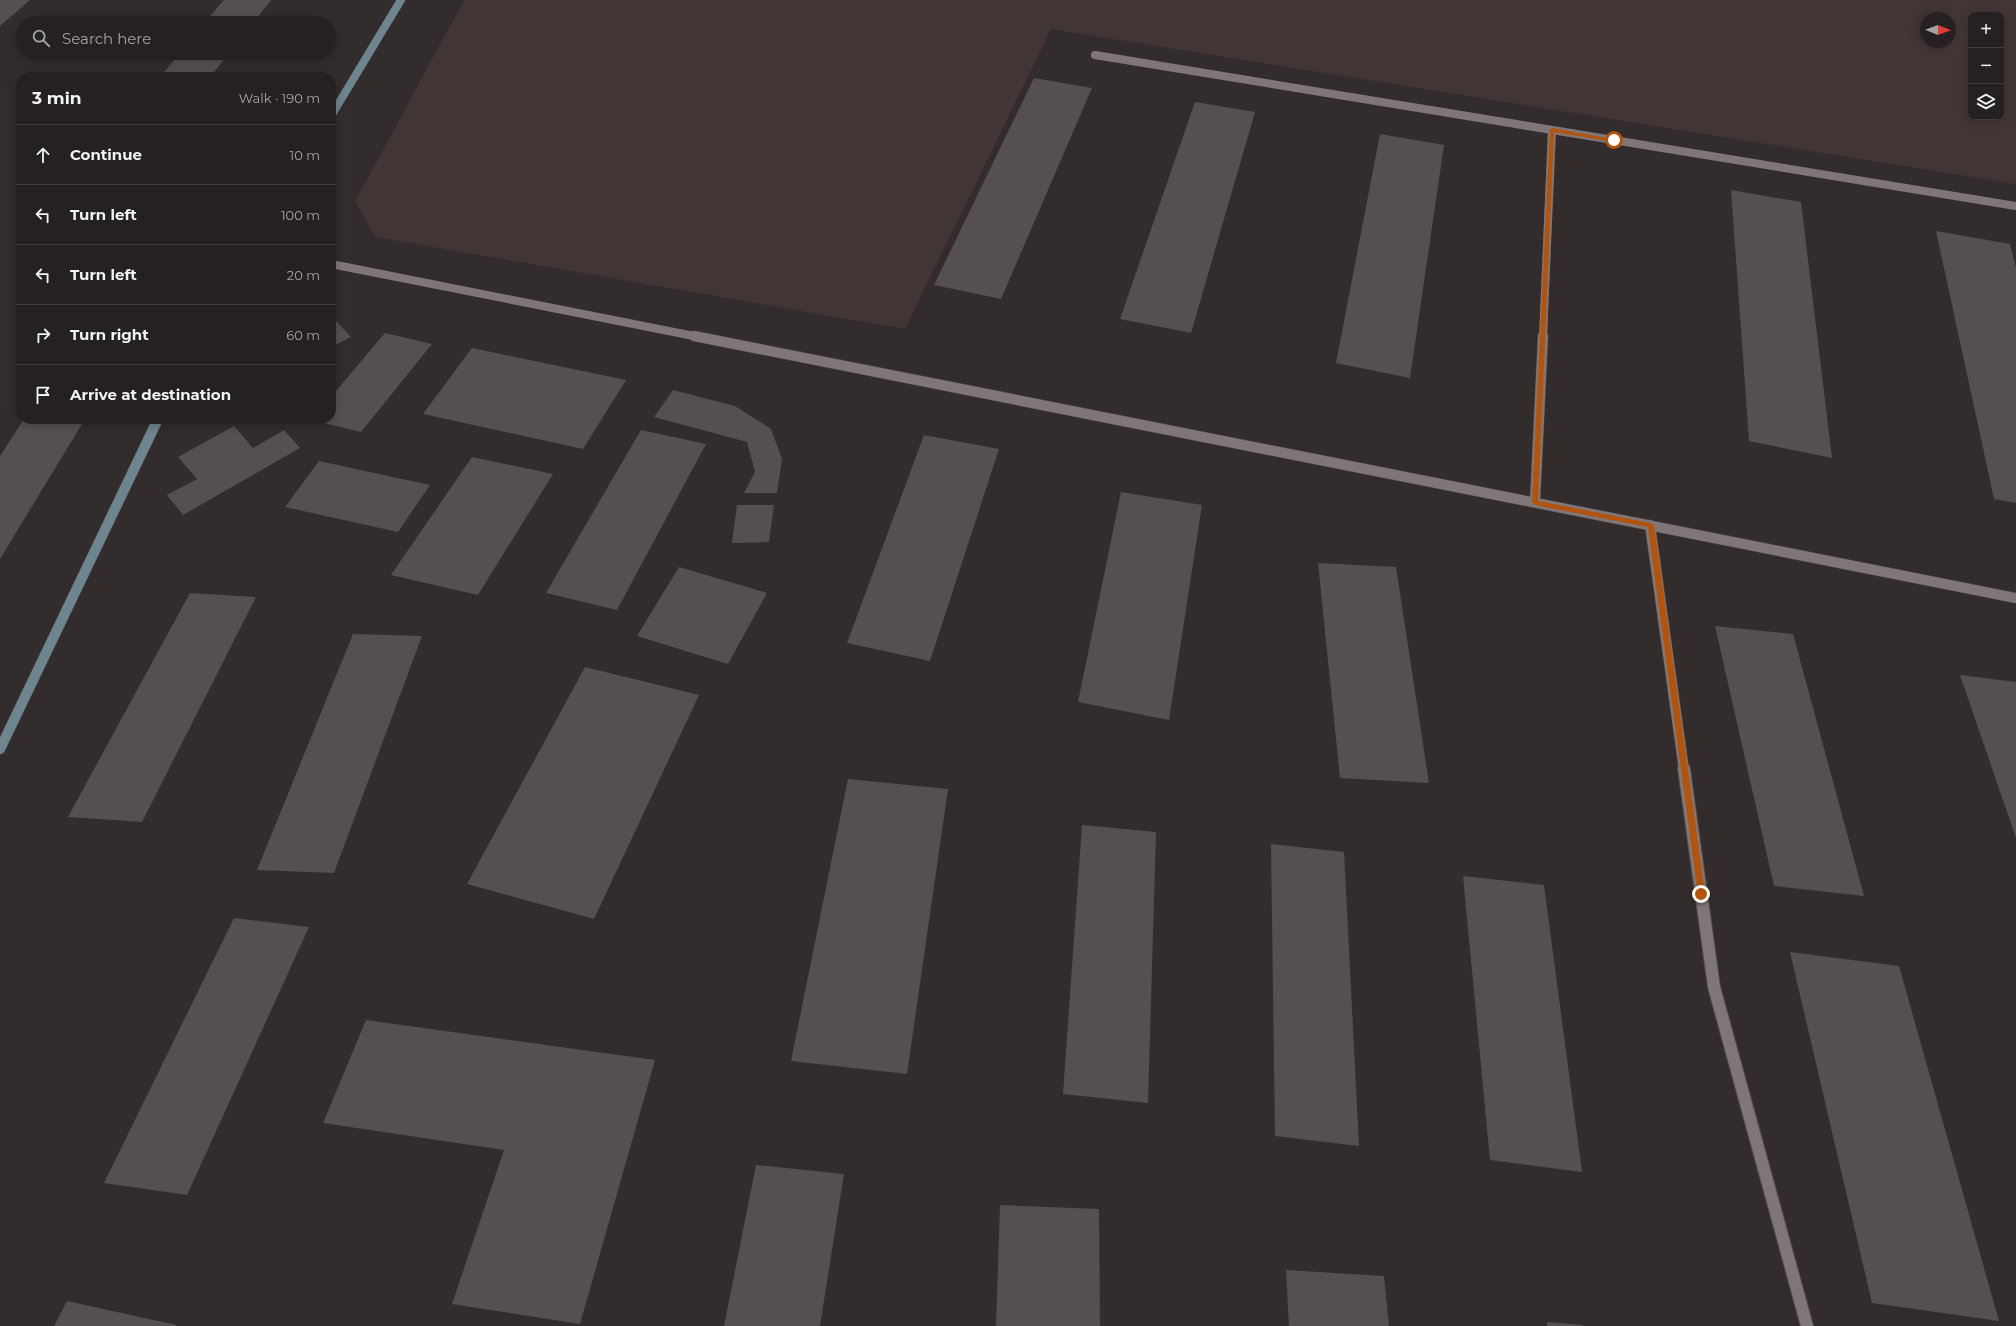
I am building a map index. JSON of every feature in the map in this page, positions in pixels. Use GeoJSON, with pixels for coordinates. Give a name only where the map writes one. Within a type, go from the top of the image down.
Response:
{"type":"FeatureCollection","features":[{"type":"Feature","properties":{"kind":"street"},"geometry":{"type":"LineString","coordinates":[[336,108],[401,0]]}},
{"type":"Feature","properties":{"kind":"street"},"geometry":{"type":"LineString","coordinates":[[1095,55],[2016,206]]}},
{"type":"Feature","properties":{"kind":"street"},"geometry":{"type":"LineString","coordinates":[[1535,502],[1552,130]]}},
{"type":"Feature","properties":{"kind":"street"},"geometry":{"type":"LineString","coordinates":[[336,265],[2016,598]]}},
{"type":"Feature","properties":{"kind":"street"},"geometry":{"type":"LineString","coordinates":[[0,749],[156,424]]}},
{"type":"Feature","properties":{"kind":"street"},"geometry":{"type":"LineString","coordinates":[[1650,525],[1714,987],[1807,1326]]}},
{"type":"Feature","properties":{"kind":"shaded area"},"geometry":{"type":"Polygon","coordinates":[[[464,0],[2016,0],[2016,184],[1051,29],[905,329],[376,237],[355,202],[464,0]]]}},
{"type":"Feature","properties":{"kind":"building"},"geometry":{"type":"Polygon","coordinates":[[[0,0],[30,0],[0,26],[0,0]]]}},
{"type":"Feature","properties":{"kind":"building"},"geometry":{"type":"Polygon","coordinates":[[[224,0],[271,0],[258,16],[210,16],[224,0]]]}},
{"type":"Feature","properties":{"kind":"building"},"geometry":{"type":"Polygon","coordinates":[[[174,60],[223,60],[214,72],[164,72],[174,60]]]}},
{"type":"Feature","properties":{"kind":"building"},"geometry":{"type":"Polygon","coordinates":[[[1034,78],[1092,88],[1001,299],[934,285],[1034,78]]]}},
{"type":"Feature","properties":{"kind":"building"},"geometry":{"type":"Polygon","coordinates":[[[1195,102],[1255,112],[1191,333],[1120,319],[1195,102]]]}},
{"type":"Feature","properties":{"kind":"building"},"geometry":{"type":"Polygon","coordinates":[[[1380,134],[1444,145],[1410,378],[1336,363],[1380,134]]]}},
{"type":"Feature","properties":{"kind":"building"},"geometry":{"type":"Polygon","coordinates":[[[1731,190],[1801,202],[1832,458],[1749,441],[1731,190]]]}},
{"type":"Feature","properties":{"kind":"building"},"geometry":{"type":"Polygon","coordinates":[[[1936,231],[2010,244],[2016,268],[2016,503],[1994,499],[1936,231]]]}},
{"type":"Feature","properties":{"kind":"building"},"geometry":{"type":"Polygon","coordinates":[[[336,321],[351,337],[336,344],[336,321]]]}},
{"type":"Feature","properties":{"kind":"building"},"geometry":{"type":"Polygon","coordinates":[[[385,333],[432,344],[361,432],[328,424],[336,424],[336,391],[385,333]]]}},
{"type":"Feature","properties":{"kind":"building"},"geometry":{"type":"Polygon","coordinates":[[[472,348],[626,380],[583,449],[423,414],[472,348]]]}},
{"type":"Feature","properties":{"kind":"building"},"geometry":{"type":"Polygon","coordinates":[[[673,390],[735,406],[771,429],[782,459],[777,493],[744,493],[755,472],[747,442],[654,417],[673,390]]]}},
{"type":"Feature","properties":{"kind":"building"},"geometry":{"type":"Polygon","coordinates":[[[21,424],[82,424],[0,559],[0,456],[21,424]]]}},
{"type":"Feature","properties":{"kind":"building"},"geometry":{"type":"Polygon","coordinates":[[[234,426],[253,448],[284,430],[300,448],[183,515],[167,495],[197,479],[178,457],[234,426]]]}},
{"type":"Feature","properties":{"kind":"building"},"geometry":{"type":"Polygon","coordinates":[[[641,430],[706,444],[617,610],[546,593],[641,430]]]}},
{"type":"Feature","properties":{"kind":"building"},"geometry":{"type":"Polygon","coordinates":[[[924,435],[999,449],[930,661],[847,643],[924,435]]]}},
{"type":"Feature","properties":{"kind":"building"},"geometry":{"type":"Polygon","coordinates":[[[472,457],[553,474],[478,595],[391,575],[472,457]]]}},
{"type":"Feature","properties":{"kind":"building"},"geometry":{"type":"Polygon","coordinates":[[[319,461],[430,485],[398,532],[285,507],[319,461]]]}},
{"type":"Feature","properties":{"kind":"building"},"geometry":{"type":"Polygon","coordinates":[[[1121,492],[1202,505],[1169,720],[1078,702],[1121,492]]]}},
{"type":"Feature","properties":{"kind":"building"},"geometry":{"type":"Polygon","coordinates":[[[737,505],[774,505],[769,542],[732,543],[737,505]]]}},
{"type":"Feature","properties":{"kind":"building"},"geometry":{"type":"Polygon","coordinates":[[[1318,563],[1396,567],[1429,783],[1340,778],[1318,563]]]}},
{"type":"Feature","properties":{"kind":"building"},"geometry":{"type":"Polygon","coordinates":[[[679,567],[767,593],[728,664],[637,636],[679,567]]]}},
{"type":"Feature","properties":{"kind":"building"},"geometry":{"type":"Polygon","coordinates":[[[190,593],[256,597],[142,822],[68,817],[190,593]]]}},
{"type":"Feature","properties":{"kind":"building"},"geometry":{"type":"Polygon","coordinates":[[[1715,626],[1793,634],[1864,896],[1774,886],[1715,626]]]}},
{"type":"Feature","properties":{"kind":"building"},"geometry":{"type":"Polygon","coordinates":[[[353,634],[422,636],[334,873],[257,870],[353,634]]]}},
{"type":"Feature","properties":{"kind":"building"},"geometry":{"type":"Polygon","coordinates":[[[585,667],[699,695],[594,919],[467,884],[585,667]]]}},
{"type":"Feature","properties":{"kind":"building"},"geometry":{"type":"Polygon","coordinates":[[[1960,675],[2016,682],[2016,838],[1960,675]]]}},
{"type":"Feature","properties":{"kind":"building"},"geometry":{"type":"Polygon","coordinates":[[[848,779],[948,789],[907,1074],[791,1061],[848,779]]]}},
{"type":"Feature","properties":{"kind":"building"},"geometry":{"type":"Polygon","coordinates":[[[1082,825],[1156,832],[1148,1103],[1063,1094],[1082,825]]]}},
{"type":"Feature","properties":{"kind":"building"},"geometry":{"type":"Polygon","coordinates":[[[1271,844],[1344,852],[1359,1146],[1275,1136],[1271,844]]]}},
{"type":"Feature","properties":{"kind":"building"},"geometry":{"type":"Polygon","coordinates":[[[1463,876],[1544,885],[1582,1172],[1490,1160],[1463,876]]]}},
{"type":"Feature","properties":{"kind":"building"},"geometry":{"type":"Polygon","coordinates":[[[234,918],[309,927],[187,1195],[104,1183],[234,918]]]}},
{"type":"Feature","properties":{"kind":"building"},"geometry":{"type":"Polygon","coordinates":[[[1790,952],[1899,966],[1999,1321],[1872,1303],[1790,952]]]}},
{"type":"Feature","properties":{"kind":"building"},"geometry":{"type":"Polygon","coordinates":[[[366,1020],[655,1060],[580,1324],[452,1304],[504,1150],[323,1123],[366,1020]]]}},
{"type":"Feature","properties":{"kind":"building"},"geometry":{"type":"Polygon","coordinates":[[[756,1165],[844,1174],[820,1326],[724,1326],[756,1165]]]}},
{"type":"Feature","properties":{"kind":"building"},"geometry":{"type":"Polygon","coordinates":[[[1000,1205],[1099,1209],[1100,1326],[996,1326],[1000,1205]]]}},
{"type":"Feature","properties":{"kind":"building"},"geometry":{"type":"Polygon","coordinates":[[[1286,1270],[1384,1276],[1389,1326],[1289,1326],[1286,1270]]]}},
{"type":"Feature","properties":{"kind":"building"},"geometry":{"type":"Polygon","coordinates":[[[67,1301],[176,1325],[176,1326],[54,1326],[67,1301]]]}},
{"type":"Feature","properties":{"kind":"building"},"geometry":{"type":"Polygon","coordinates":[[[1547,1322],[1583,1325],[1583,1326],[1547,1326],[1547,1322]]]}},
{"type":"Feature","properties":{"kind":"route"},"geometry":{"type":"LineString","coordinates":[[1614,140],[1552,130],[1535,502],[1650,525],[1701,894]]}}]}
